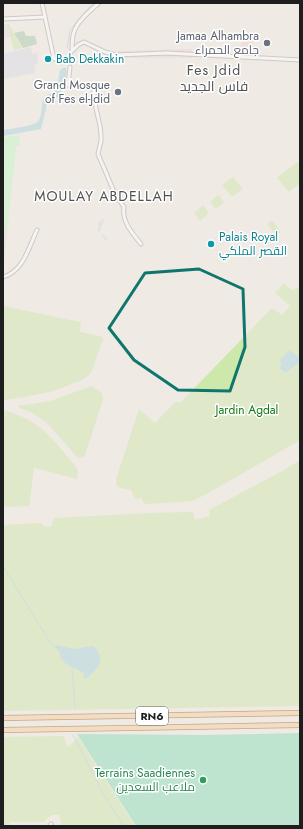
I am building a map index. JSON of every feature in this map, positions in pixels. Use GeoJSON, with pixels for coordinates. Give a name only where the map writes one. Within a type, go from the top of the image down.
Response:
{"type":"FeatureCollection","features":[{"type":"Feature","properties":{"kind":"main road","name":"RN6"},"geometry":{"type":"LineString","coordinates":[[3,718],[300,713]]}},
{"type":"Feature","properties":{"kind":"main road","name":"RN6"},"geometry":{"type":"LineString","coordinates":[[3,730],[300,725]]}},
{"type":"Feature","properties":{"kind":"street"},"geometry":{"type":"LineString","coordinates":[[42,3],[54,59]]}},
{"type":"Feature","properties":{"kind":"street"},"geometry":{"type":"LineString","coordinates":[[99,3],[86,14],[74,29],[72,52],[78,45],[84,42],[105,52],[116,55],[167,53],[300,60]]}},
{"type":"Feature","properties":{"kind":"street"},"geometry":{"type":"LineString","coordinates":[[3,19],[45,17]]}},
{"type":"Feature","properties":{"kind":"street"},"geometry":{"type":"LineString","coordinates":[[48,59],[69,59]]}},
{"type":"Feature","properties":{"kind":"street"},"geometry":{"type":"LineString","coordinates":[[70,67],[68,85],[93,85],[101,135],[98,154],[115,194],[124,207],[123,213],[127,224],[141,244]]}},
{"type":"Feature","properties":{"kind":"street"},"geometry":{"type":"LineString","coordinates":[[3,278],[10,276],[18,269],[37,230]]}},
{"type":"Feature","properties":{"kind":"highlighted area"},"geometry":{"type":"Polygon","coordinates":[[[199,269],[243,289],[245,347],[230,391],[178,390],[134,360],[109,328],[145,273],[199,269]]]}},
{"type":"Feature","properties":{"kind":"shaded area"},"geometry":{"type":"Polygon","coordinates":[[[3,24],[7,24],[10,37],[5,38],[6,41],[3,41],[3,24]]]}},
{"type":"Feature","properties":{"kind":"shaded area"},"geometry":{"type":"Polygon","coordinates":[[[241,36],[253,36],[253,50],[244,52],[244,49],[241,49],[241,36]]]}},
{"type":"Feature","properties":{"kind":"shaded area"},"geometry":{"type":"Polygon","coordinates":[[[31,47],[32,54],[37,53],[38,64],[34,65],[35,73],[3,79],[3,54],[31,47]]]}},
{"type":"Feature","properties":{"kind":"shaded area"},"geometry":{"type":"Polygon","coordinates":[[[192,49],[192,58],[118,58],[118,51],[192,49]]]}},
{"type":"Feature","properties":{"kind":"shaded area"},"geometry":{"type":"Polygon","coordinates":[[[105,217],[100,232],[97,231],[99,227],[97,224],[105,217]]]}},
{"type":"Feature","properties":{"kind":"shaded area"},"geometry":{"type":"Polygon","coordinates":[[[100,232],[108,239],[106,241],[100,232]]]}},
{"type":"Feature","properties":{"kind":"shaded area"},"geometry":{"type":"Polygon","coordinates":[[[3,233],[7,233],[3,271],[3,233]]]}},
{"type":"Feature","properties":{"kind":"green space"},"geometry":{"type":"Polygon","coordinates":[[[7,24],[9,24],[22,48],[14,50],[7,24]]]}},
{"type":"Feature","properties":{"kind":"green space"},"geometry":{"type":"Polygon","coordinates":[[[24,31],[26,36],[35,36],[37,44],[23,48],[14,33],[24,31]]]}},
{"type":"Feature","properties":{"kind":"green space"},"geometry":{"type":"Polygon","coordinates":[[[19,135],[20,145],[16,147],[7,233],[3,233],[3,138],[19,135]]]}},
{"type":"Feature","properties":{"kind":"green space"},"geometry":{"type":"Polygon","coordinates":[[[297,162],[300,165],[300,183],[289,192],[277,178],[297,162]]]}},
{"type":"Feature","properties":{"kind":"green space"},"geometry":{"type":"Polygon","coordinates":[[[233,177],[243,189],[232,197],[222,185],[233,177]]]}},
{"type":"Feature","properties":{"kind":"green space"},"geometry":{"type":"Polygon","coordinates":[[[218,195],[224,202],[216,209],[210,202],[218,195]]]}},
{"type":"Feature","properties":{"kind":"green space"},"geometry":{"type":"Polygon","coordinates":[[[203,205],[209,213],[200,221],[194,213],[203,205]]]}},
{"type":"Feature","properties":{"kind":"green space"},"geometry":{"type":"Polygon","coordinates":[[[272,220],[281,232],[276,236],[267,224],[272,220]]]}},
{"type":"Feature","properties":{"kind":"green space","name":"Jardin Agdal"},"geometry":{"type":"Polygon","coordinates":[[[284,283],[293,291],[297,287],[300,290],[300,440],[193,501],[144,504],[142,498],[135,499],[131,490],[117,486],[117,476],[139,409],[155,423],[177,401],[180,403],[272,308],[282,315],[290,306],[275,293],[284,283]]]}},
{"type":"Feature","properties":{"kind":"green space"},"geometry":{"type":"Polygon","coordinates":[[[3,306],[80,322],[80,332],[102,337],[103,339],[91,373],[84,379],[54,391],[3,400],[3,306]]]}},
{"type":"Feature","properties":{"kind":"green space"},"geometry":{"type":"Polygon","coordinates":[[[92,386],[102,393],[103,400],[85,455],[82,458],[77,457],[46,422],[32,413],[18,407],[50,401],[92,386]]]}},
{"type":"Feature","properties":{"kind":"green space"},"geometry":{"type":"Polygon","coordinates":[[[3,410],[27,419],[45,431],[76,467],[78,471],[77,479],[34,468],[29,506],[3,507],[3,410]]]}},
{"type":"Feature","properties":{"kind":"green space"},"geometry":{"type":"Polygon","coordinates":[[[300,460],[300,706],[3,711],[3,525],[41,523],[45,527],[51,526],[54,518],[151,513],[193,512],[195,520],[210,516],[209,510],[300,460]]]}},
{"type":"Feature","properties":{"kind":"green space","name":"Terrains Saadiennes ملاعب السعدين"},"geometry":{"type":"Polygon","coordinates":[[[300,733],[300,826],[136,826],[77,734],[202,735],[300,733]]]}},
{"type":"Feature","properties":{"kind":"green space"},"geometry":{"type":"Polygon","coordinates":[[[63,736],[68,747],[78,737],[135,826],[62,826],[59,815],[52,815],[43,822],[10,822],[10,826],[3,826],[3,737],[63,736]]]}},
{"type":"Feature","properties":{"kind":"water"},"geometry":{"type":"Polygon","coordinates":[[[66,68],[66,72],[63,87],[59,98],[49,96],[41,129],[3,136],[3,130],[31,125],[39,120],[44,98],[53,93],[55,81],[58,82],[60,70],[66,68]]]}},
{"type":"Feature","properties":{"kind":"water"},"geometry":{"type":"Polygon","coordinates":[[[288,351],[295,354],[300,361],[285,373],[280,368],[280,360],[288,351]]]}},
{"type":"Feature","properties":{"kind":"water"},"geometry":{"type":"Polygon","coordinates":[[[57,645],[74,649],[93,646],[99,654],[99,665],[86,679],[83,677],[85,675],[63,661],[59,651],[55,648],[57,645]]]}},
{"type":"Feature","properties":{"kind":"waterway"},"geometry":{"type":"LineString","coordinates":[[67,48],[70,30],[93,3]]}},
{"type":"Feature","properties":{"kind":"waterway"},"geometry":{"type":"LineString","coordinates":[[3,566],[51,644],[56,648]]}},
{"type":"Feature","properties":{"kind":"waterway"},"geometry":{"type":"LineString","coordinates":[[72,667],[75,708]]}},
{"type":"Feature","properties":{"kind":"waterway"},"geometry":{"type":"LineString","coordinates":[[73,735],[104,795],[124,826]]}},
{"type":"Feature","properties":{"kind":"tunnel"},"geometry":{"type":"LineString","coordinates":[[70,67],[72,52]]}},
{"type":"Feature","properties":{"kind":"place","name":"Jamaa Alhambra جامع الحمراء"},"geometry":{"type":"Point","coordinates":[267,43]}},
{"type":"Feature","properties":{"kind":"place","name":"Bab Dekkakin"},"geometry":{"type":"Point","coordinates":[48,59]}},
{"type":"Feature","properties":{"kind":"place","name":"Grand Mosque of Fes el-Jdid"},"geometry":{"type":"Point","coordinates":[118,92]}},
{"type":"Feature","properties":{"kind":"place","name":"Palais Royal القصر الملكي"},"geometry":{"type":"Point","coordinates":[211,244]}},
{"type":"Feature","properties":{"kind":"place","name":"Terrains Saadiennes ملاعب السعدين"},"geometry":{"type":"Point","coordinates":[203,780]}},
{"type":"Feature","properties":{"kind":"district","name":"Fes Jdid فاس الجديد"},"geometry":{"type":"Point","coordinates":[214,78]}},
{"type":"Feature","properties":{"kind":"district","name":"MOULAY ABDELLAH"},"geometry":{"type":"Point","coordinates":[104,196]}}]}
